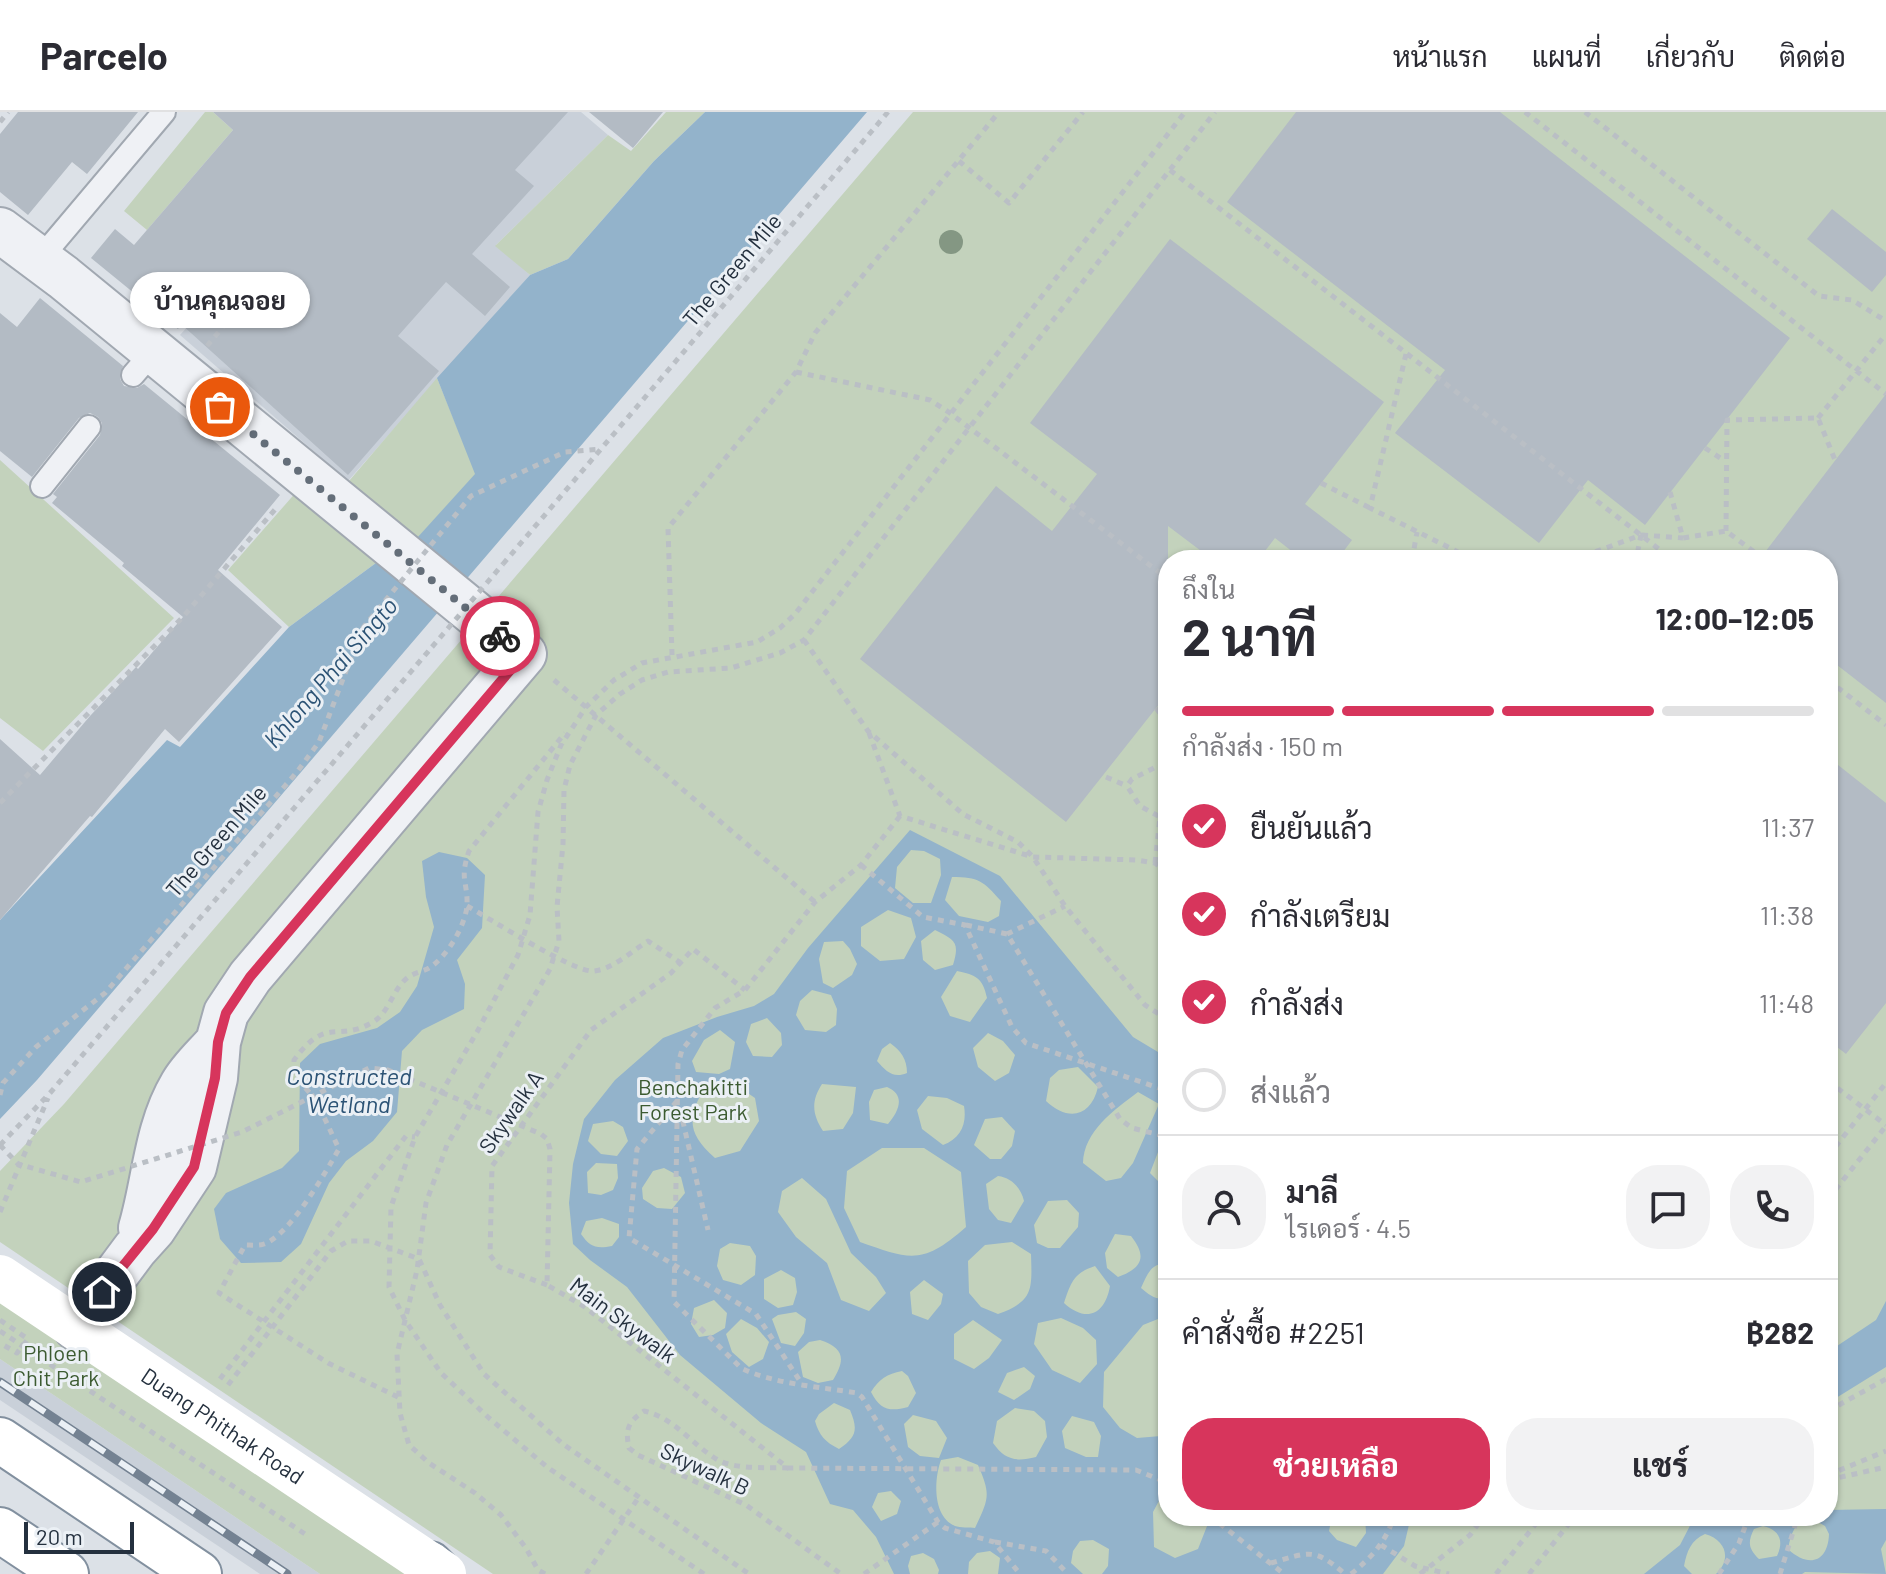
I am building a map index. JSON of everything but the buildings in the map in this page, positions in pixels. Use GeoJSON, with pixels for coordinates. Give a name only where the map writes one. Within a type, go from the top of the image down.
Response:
{"type":"FeatureCollection","features":[{"type":"Feature","properties":{"kind":"main road","name":"Duang Phithak Road"},"geometry":{"type":"LineString","coordinates":[[0,1277],[438,1571]]}},
{"type":"Feature","properties":{"kind":"main road"},"geometry":{"type":"LineString","coordinates":[[0,1440],[199,1574]]}},
{"type":"Feature","properties":{"kind":"main road"},"geometry":{"type":"LineString","coordinates":[[0,1530],[66,1574]]}},
{"type":"Feature","properties":{"kind":"street"},"geometry":{"type":"LineString","coordinates":[[0,230],[39,260],[143,363],[398,552],[524,654],[250,977],[226,1013],[218,1042],[182,1084],[158,1142],[153,1180],[135,1249],[76,1328]]}},
{"type":"Feature","properties":{"kind":"lane"},"geometry":{"type":"LineString","coordinates":[[39,260],[164,112]]}},
{"type":"Feature","properties":{"kind":"lane"},"geometry":{"type":"LineString","coordinates":[[42,486],[89,427]]}},
{"type":"Feature","properties":{"kind":"path"},"geometry":{"type":"LineString","coordinates":[[0,122],[8,112]]}},
{"type":"Feature","properties":{"kind":"path","name":"The Green Mile"},"geometry":{"type":"LineString","coordinates":[[18,1164],[0,1145],[50,1093],[888,112]]}},
{"type":"Feature","properties":{"kind":"path"},"geometry":{"type":"LineString","coordinates":[[672,655],[668,528],[796,372],[815,333],[999,112]]}},
{"type":"Feature","properties":{"kind":"path"},"geometry":{"type":"LineString","coordinates":[[959,161],[1009,203],[1083,112]]}},
{"type":"Feature","properties":{"kind":"path"},"geometry":{"type":"LineString","coordinates":[[398,1397],[328,1363],[219,1293],[245,1245],[263,1244],[284,1232],[322,1179],[339,1149],[316,1100],[294,1075],[294,1060],[317,1034],[375,1022],[407,977],[431,967],[446,952],[467,906],[462,871],[469,851],[586,707],[614,680],[642,663],[672,655],[757,642],[795,614],[1185,112]]}},
{"type":"Feature","properties":{"kind":"path"},"geometry":{"type":"LineString","coordinates":[[545,1574],[538,1570],[501,1515],[409,1445],[400,1413],[397,1354],[419,1259],[426,1203],[447,1145],[550,969],[555,955],[559,941],[557,907],[564,790],[570,765],[596,715],[642,680],[668,672],[731,668],[780,653],[804,640],[1215,112]]}},
{"type":"Feature","properties":{"kind":"path"},"geometry":{"type":"LineString","coordinates":[[1525,112],[1886,394]]}},
{"type":"Feature","properties":{"kind":"path"},"geometry":{"type":"LineString","coordinates":[[1585,112],[1819,296],[1852,300],[1886,321]]}},
{"type":"Feature","properties":{"kind":"path"},"geometry":{"type":"LineString","coordinates":[[1170,170],[1660,550]]}},
{"type":"Feature","properties":{"kind":"path"},"geometry":{"type":"LineString","coordinates":[[205,348],[241,305],[260,296]]}},
{"type":"Feature","properties":{"kind":"path"},"geometry":{"type":"LineString","coordinates":[[1726,531],[1727,420],[1818,418],[1886,334]]}},
{"type":"Feature","properties":{"kind":"path"},"geometry":{"type":"LineString","coordinates":[[1370,508],[1406,354]]}},
{"type":"Feature","properties":{"kind":"path"},"geometry":{"type":"LineString","coordinates":[[796,372],[930,400],[970,427],[1158,571]]}},
{"type":"Feature","properties":{"kind":"path"},"geometry":{"type":"LineString","coordinates":[[1818,418],[1835,460]]}},
{"type":"Feature","properties":{"kind":"path"},"geometry":{"type":"LineString","coordinates":[[1705,448],[1726,462]]}},
{"type":"Feature","properties":{"kind":"path","name":"The Green Mile"},"geometry":{"type":"LineString","coordinates":[[0,1095],[3,1083],[36,1047],[105,993],[297,772],[319,742],[362,629],[398,552],[471,496],[565,452],[601,449]]}},
{"type":"Feature","properties":{"kind":"path"},"geometry":{"type":"LineString","coordinates":[[1321,483],[1454,550]]}},
{"type":"Feature","properties":{"kind":"path"},"geometry":{"type":"LineString","coordinates":[[1670,492],[1683,538]]}},
{"type":"Feature","properties":{"kind":"path"},"geometry":{"type":"LineString","coordinates":[[0,803],[182,618],[284,500]]}},
{"type":"Feature","properties":{"kind":"path"},"geometry":{"type":"LineString","coordinates":[[1600,550],[1641,535],[1683,538],[1726,531],[1752,550]]}},
{"type":"Feature","properties":{"kind":"path"},"geometry":{"type":"LineString","coordinates":[[1414,550],[1417,532]]}},
{"type":"Feature","properties":{"kind":"path"},"geometry":{"type":"LineString","coordinates":[[1638,550],[1641,535]]}},
{"type":"Feature","properties":{"kind":"path"},"geometry":{"type":"LineString","coordinates":[[804,640],[868,731],[963,814],[1018,842],[1033,857],[1065,906],[1145,1005],[1158,1013]]}},
{"type":"Feature","properties":{"kind":"path"},"geometry":{"type":"LineString","coordinates":[[1838,688],[1886,725]]}},
{"type":"Feature","properties":{"kind":"path"},"geometry":{"type":"LineString","coordinates":[[586,707],[815,902]]}},
{"type":"Feature","properties":{"kind":"path"},"geometry":{"type":"LineString","coordinates":[[586,707],[561,745],[538,812],[530,915],[518,955],[415,1137],[391,1207],[389,1287],[405,1320],[441,1373],[489,1418],[547,1467],[704,1574]]}},
{"type":"Feature","properties":{"kind":"path"},"geometry":{"type":"LineString","coordinates":[[868,731],[900,816]]}},
{"type":"Feature","properties":{"kind":"path"},"geometry":{"type":"LineString","coordinates":[[1127,786],[1132,779],[1158,766]]}},
{"type":"Feature","properties":{"kind":"path"},"geometry":{"type":"LineString","coordinates":[[1106,777],[1127,786],[1140,806],[1158,816]]}},
{"type":"Feature","properties":{"kind":"path"},"geometry":{"type":"LineString","coordinates":[[900,816],[1033,857],[1158,865]]}},
{"type":"Feature","properties":{"kind":"path"},"geometry":{"type":"LineString","coordinates":[[900,816],[861,865],[815,902],[745,990],[715,1008],[682,1050],[678,1064],[674,1302],[741,1368],[802,1384],[857,1393],[862,1397],[938,1522],[945,1528],[994,1542],[1046,1551],[1068,1574]]}},
{"type":"Feature","properties":{"kind":"path"},"geometry":{"type":"LineString","coordinates":[[1155,863],[1158,835]]}},
{"type":"Feature","properties":{"kind":"path"},"geometry":{"type":"LineString","coordinates":[[861,865],[923,917],[1007,934],[1065,906]]}},
{"type":"Feature","properties":{"kind":"path"},"geometry":{"type":"LineString","coordinates":[[467,906],[592,972],[648,941],[681,963],[693,949],[745,990]]}},
{"type":"Feature","properties":{"kind":"path"},"geometry":{"type":"LineString","coordinates":[[965,925],[1012,1027],[1026,1043],[1158,1088]]}},
{"type":"Feature","properties":{"kind":"path"},"geometry":{"type":"LineString","coordinates":[[1007,934],[1124,1124],[1158,1134]]}},
{"type":"Feature","properties":{"kind":"path","name":"Skywalk A"},"geometry":{"type":"LineString","coordinates":[[547,1285],[499,1267],[490,1255],[492,1166],[591,1030],[681,963]]}},
{"type":"Feature","properties":{"kind":"path","name":"Main Skywalk"},"geometry":{"type":"LineString","coordinates":[[18,1164],[81,1182],[242,1132],[369,1068],[388,1070],[547,1139],[550,1149],[547,1285],[585,1307],[788,1468]]}},
{"type":"Feature","properties":{"kind":"path"},"geometry":{"type":"LineString","coordinates":[[1838,1144],[1886,1083]]}},
{"type":"Feature","properties":{"kind":"path"},"geometry":{"type":"LineString","coordinates":[[1838,1089],[1886,1126],[1838,1186]]}},
{"type":"Feature","properties":{"kind":"path","name":"The Green Mile"},"geometry":{"type":"LineString","coordinates":[[0,1212],[50,1093]]}},
{"type":"Feature","properties":{"kind":"path"},"geometry":{"type":"LineString","coordinates":[[678,1100],[708,1230]]}},
{"type":"Feature","properties":{"kind":"path"},"geometry":{"type":"LineString","coordinates":[[678,1100],[637,1149],[629,1238],[756,1314],[802,1384]]}},
{"type":"Feature","properties":{"kind":"path"},"geometry":{"type":"LineString","coordinates":[[201,1411],[264,1321],[406,1136],[415,1137]]}},
{"type":"Feature","properties":{"kind":"path"},"geometry":{"type":"LineString","coordinates":[[201,1411],[273,1328],[331,1251],[348,1241],[371,1241],[419,1259],[440,1305],[484,1374],[563,1444],[749,1574]]}},
{"type":"Feature","properties":{"kind":"path"},"geometry":{"type":"LineString","coordinates":[[0,1320],[28,1339],[17,1353],[0,1343]]}},
{"type":"Feature","properties":{"kind":"path"},"geometry":{"type":"LineString","coordinates":[[0,1331],[313,1539]]}},
{"type":"Feature","properties":{"kind":"path"},"geometry":{"type":"LineString","coordinates":[[1838,1405],[1886,1379]]}},
{"type":"Feature","properties":{"kind":"path","name":"Skywalk B"},"geometry":{"type":"LineString","coordinates":[[788,1468],[719,1460],[660,1415],[644,1411],[630,1420],[626,1433],[629,1448],[638,1455],[746,1505],[818,1555],[832,1571]]}},
{"type":"Feature","properties":{"kind":"path"},"geometry":{"type":"LineString","coordinates":[[1838,1473],[1886,1451]]}},
{"type":"Feature","properties":{"kind":"path"},"geometry":{"type":"LineString","coordinates":[[1838,1476],[1886,1467]]}},
{"type":"Feature","properties":{"kind":"path"},"geometry":{"type":"LineString","coordinates":[[788,1468],[1136,1470],[1158,1479]]}},
{"type":"Feature","properties":{"kind":"path"},"geometry":{"type":"LineString","coordinates":[[586,1574],[639,1497]]}},
{"type":"Feature","properties":{"kind":"path"},"geometry":{"type":"LineString","coordinates":[[867,1572],[938,1522]]}},
{"type":"Feature","properties":{"kind":"path"},"geometry":{"type":"LineString","coordinates":[[1223,1526],[1284,1574]]}},
{"type":"Feature","properties":{"kind":"path"},"geometry":{"type":"LineString","coordinates":[[1270,1563],[1308,1553],[1319,1555],[1348,1574],[1370,1559],[1389,1534],[1391,1526]]}},
{"type":"Feature","properties":{"kind":"path"},"geometry":{"type":"LineString","coordinates":[[1420,1574],[1470,1535],[1477,1526]]}},
{"type":"Feature","properties":{"kind":"path"},"geometry":{"type":"LineString","coordinates":[[1496,1574],[1534,1526]]}},
{"type":"Feature","properties":{"kind":"path"},"geometry":{"type":"LineString","coordinates":[[1529,1574],[1567,1526]]}},
{"type":"Feature","properties":{"kind":"path"},"geometry":{"type":"LineString","coordinates":[[1719,1574],[1735,1551],[1745,1526]]}},
{"type":"Feature","properties":{"kind":"path"},"geometry":{"type":"LineString","coordinates":[[1780,1574],[1795,1526]]}},
{"type":"Feature","properties":{"kind":"path"},"geometry":{"type":"LineString","coordinates":[[994,1542],[1020,1574]]}},
{"type":"Feature","properties":{"kind":"path"},"geometry":{"type":"LineString","coordinates":[[1381,1545],[1415,1566],[1449,1574]]}},
{"type":"Feature","properties":{"kind":"path"},"geometry":{"type":"LineString","coordinates":[[832,1571],[841,1574]]}},
{"type":"Feature","properties":{"kind":"shaded area"},"geometry":{"type":"Polygon","coordinates":[[[383,112],[581,112],[608,135],[496,245],[530,275],[348,481],[180,335],[383,112]]]}},
{"type":"Feature","properties":{"kind":"shaded area"},"geometry":{"type":"Polygon","coordinates":[[[0,1359],[320,1574],[260,1574],[0,1400],[0,1359]]]}},
{"type":"Feature","properties":{"kind":"green space"},"geometry":{"type":"Polygon","coordinates":[[[205,112],[213,112],[233,130],[147,230],[124,211],[205,112]]]}},
{"type":"Feature","properties":{"kind":"green space"},"geometry":{"type":"Polygon","coordinates":[[[666,112],[705,112],[654,161],[568,259],[530,275],[495,246],[608,135],[631,151],[666,112]]]}},
{"type":"Feature","properties":{"kind":"green space","name":"Benchakitti Forest Park"},"geometry":{"type":"Polygon","coordinates":[[[913,112],[1886,112],[1886,1574],[493,1574],[0,1242],[0,1171],[64,1104],[913,112]]]}},
{"type":"Feature","properties":{"kind":"green space"},"geometry":{"type":"Polygon","coordinates":[[[437,378],[476,474],[417,539],[349,481],[437,378]]]}},
{"type":"Feature","properties":{"kind":"green space"},"geometry":{"type":"Polygon","coordinates":[[[0,460],[174,618],[43,751],[0,718],[0,460]]]}},
{"type":"Feature","properties":{"kind":"green space"},"geometry":{"type":"Polygon","coordinates":[[[298,490],[380,560],[289,627],[228,570],[298,490]]]}},
{"type":"Feature","properties":{"kind":"green space","name":"Phloen Chit Park"},"geometry":{"type":"Polygon","coordinates":[[[0,1297],[412,1574],[320,1574],[0,1359],[0,1297]]]}},
{"type":"Feature","properties":{"kind":"water","name":"Khlong Phai Singto"},"geometry":{"type":"Polygon","coordinates":[[[705,112],[867,112],[37,1080],[0,1119],[0,920],[167,740],[180,747],[289,627],[380,560],[417,538],[475,474],[437,378],[530,275],[568,259],[654,161],[705,112]]]}},
{"type":"Feature","properties":{"kind":"water"},"geometry":{"type":"Polygon","coordinates":[[[910,830],[1000,876],[1133,1037],[1158,1052],[1158,1103],[1138,1092],[1119,1106],[1095,1131],[1083,1163],[1106,1181],[1121,1178],[1133,1163],[1158,1106],[1158,1152],[1150,1173],[1158,1181],[1158,1265],[1148,1274],[1141,1288],[1158,1298],[1158,1319],[1143,1325],[1104,1372],[1103,1407],[1120,1428],[1137,1438],[1158,1436],[1154,1547],[1175,1558],[1198,1549],[1207,1526],[1330,1526],[1329,1531],[1337,1540],[1356,1547],[1366,1533],[1366,1526],[1409,1526],[1404,1546],[1383,1574],[1102,1574],[1108,1566],[1109,1549],[1093,1540],[1080,1541],[1073,1551],[1071,1563],[1083,1574],[998,1574],[1000,1558],[990,1551],[977,1553],[969,1562],[968,1574],[938,1574],[934,1559],[923,1553],[911,1556],[908,1566],[910,1574],[894,1574],[876,1537],[853,1510],[830,1504],[806,1452],[761,1423],[680,1355],[627,1287],[573,1244],[569,1203],[573,1164],[584,1119],[615,1080],[663,1038],[754,1006],[774,994],[808,948],[910,830]],[[911,850],[897,867],[895,888],[913,903],[931,903],[941,875],[940,859],[924,851],[911,850]],[[952,877],[945,900],[959,916],[988,922],[999,916],[1001,901],[975,879],[952,877]],[[888,910],[861,927],[861,946],[880,961],[904,959],[916,937],[911,918],[888,910]],[[935,930],[921,941],[923,960],[935,970],[953,965],[956,946],[947,936],[935,930]],[[843,941],[824,942],[819,959],[823,983],[833,988],[852,975],[857,964],[843,941]],[[957,971],[941,997],[950,1016],[970,1022],[987,998],[978,978],[957,971]],[[812,990],[800,1001],[796,1015],[805,1030],[826,1032],[836,1025],[837,1009],[831,995],[812,990]],[[767,1018],[751,1024],[746,1042],[753,1056],[772,1057],[782,1045],[781,1033],[767,1018]],[[720,1030],[704,1040],[692,1061],[696,1072],[719,1074],[730,1069],[735,1042],[720,1030]],[[988,1033],[973,1048],[978,1067],[995,1081],[1009,1073],[1015,1055],[1003,1041],[988,1033]],[[890,1043],[882,1049],[877,1061],[894,1074],[907,1073],[903,1056],[890,1043]],[[1078,1067],[1059,1070],[1050,1078],[1046,1101],[1070,1114],[1078,1113],[1090,1105],[1098,1087],[1078,1067]],[[733,1083],[705,1087],[693,1116],[699,1141],[715,1158],[740,1151],[759,1121],[755,1098],[733,1083]],[[822,1084],[814,1108],[823,1131],[843,1129],[853,1113],[856,1087],[822,1084]],[[887,1087],[874,1090],[869,1102],[870,1120],[888,1124],[899,1104],[893,1090],[887,1087]],[[928,1096],[917,1110],[922,1129],[943,1145],[961,1130],[965,1119],[964,1106],[947,1098],[928,1096]],[[1002,1117],[985,1119],[974,1145],[990,1159],[1001,1159],[1012,1146],[1015,1131],[1002,1117]],[[613,1121],[593,1124],[588,1141],[601,1154],[617,1156],[628,1141],[623,1127],[613,1121]],[[882,1148],[847,1171],[844,1208],[860,1242],[892,1253],[916,1256],[938,1248],[951,1239],[966,1227],[961,1172],[924,1148],[882,1148]],[[596,1163],[587,1172],[588,1193],[601,1195],[613,1190],[618,1178],[617,1164],[596,1163]],[[664,1168],[653,1171],[642,1188],[643,1199],[657,1208],[672,1209],[685,1193],[681,1177],[664,1168]],[[998,1176],[986,1184],[989,1209],[998,1220],[1011,1223],[1024,1201],[1012,1181],[998,1176]],[[802,1178],[782,1191],[778,1212],[796,1237],[827,1263],[841,1300],[869,1311],[886,1293],[876,1277],[851,1253],[826,1199],[802,1178]],[[1067,1200],[1048,1201],[1034,1225],[1037,1243],[1048,1248],[1060,1248],[1078,1227],[1079,1213],[1067,1200]],[[602,1218],[586,1221],[581,1234],[587,1242],[598,1247],[612,1246],[619,1237],[619,1224],[602,1218]],[[1115,1234],[1105,1253],[1107,1268],[1118,1277],[1133,1270],[1141,1255],[1131,1236],[1115,1234]],[[1012,1242],[985,1245],[968,1261],[969,1293],[981,1307],[998,1314],[1025,1299],[1030,1285],[1031,1254],[1012,1242]],[[730,1243],[720,1249],[717,1266],[723,1280],[741,1285],[755,1275],[756,1256],[750,1246],[730,1243]],[[1095,1266],[1074,1279],[1064,1303],[1080,1313],[1093,1313],[1104,1304],[1110,1286],[1095,1266]],[[781,1270],[764,1279],[764,1299],[778,1308],[793,1305],[797,1292],[795,1278],[781,1270]],[[924,1280],[910,1292],[912,1314],[928,1320],[941,1304],[943,1294],[924,1280]],[[714,1300],[694,1308],[691,1324],[699,1337],[713,1335],[725,1328],[727,1313],[714,1300]],[[796,1312],[772,1319],[781,1343],[795,1346],[804,1333],[806,1319],[796,1312]],[[1061,1318],[1038,1323],[1034,1344],[1052,1370],[1080,1383],[1097,1364],[1096,1340],[1083,1328],[1061,1318]],[[741,1319],[726,1334],[732,1352],[749,1367],[763,1359],[769,1342],[757,1328],[741,1319]],[[973,1320],[954,1334],[954,1359],[974,1369],[989,1358],[1002,1340],[973,1320]],[[820,1340],[809,1342],[798,1352],[803,1377],[818,1383],[833,1380],[840,1366],[838,1351],[820,1340]],[[1024,1367],[1007,1373],[998,1392],[1014,1400],[1030,1389],[1035,1376],[1024,1367]],[[902,1371],[892,1374],[871,1392],[882,1406],[891,1409],[908,1407],[916,1393],[908,1376],[902,1371]],[[834,1403],[815,1421],[826,1441],[839,1449],[854,1432],[850,1410],[834,1403]],[[1015,1408],[997,1421],[993,1443],[1002,1453],[1017,1459],[1036,1457],[1047,1437],[1045,1421],[1034,1411],[1015,1408]],[[913,1415],[904,1424],[908,1447],[920,1456],[939,1458],[947,1438],[936,1421],[913,1415]],[[1072,1416],[1062,1431],[1065,1448],[1086,1457],[1098,1457],[1101,1436],[1094,1422],[1072,1416]],[[958,1457],[941,1460],[937,1496],[942,1514],[957,1527],[975,1528],[987,1496],[978,1465],[958,1457]],[[891,1491],[878,1493],[872,1507],[881,1521],[897,1514],[901,1501],[891,1491]]]}},
{"type":"Feature","properties":{"kind":"water","name":"Constructed Wetland"},"geometry":{"type":"Polygon","coordinates":[[[439,852],[467,858],[485,875],[482,928],[457,960],[465,984],[464,1009],[422,1030],[402,1051],[397,1112],[373,1141],[346,1161],[329,1183],[301,1244],[281,1262],[241,1263],[220,1239],[214,1209],[226,1193],[282,1168],[299,1151],[300,1063],[320,1044],[377,1028],[400,1012],[417,986],[434,927],[426,897],[422,861],[439,852]]]}},
{"type":"Feature","properties":{"kind":"water"},"geometry":{"type":"Polygon","coordinates":[[[1886,1301],[1886,1367],[1838,1397],[1838,1345],[1876,1320],[1886,1301]]]}},
{"type":"Feature","properties":{"kind":"water"},"geometry":{"type":"Polygon","coordinates":[[[1886,1509],[1886,1540],[1881,1549],[1886,1574],[1716,1574],[1724,1562],[1724,1551],[1718,1541],[1705,1534],[1693,1543],[1687,1556],[1684,1566],[1692,1574],[1644,1574],[1680,1545],[1690,1526],[1763,1526],[1797,1526],[1788,1549],[1803,1559],[1816,1560],[1828,1544],[1829,1534],[1825,1526],[1838,1526],[1838,1510],[1886,1509]],[[1769,1528],[1754,1529],[1750,1538],[1751,1549],[1759,1559],[1777,1556],[1779,1537],[1769,1528]]]}},
{"type":"Feature","properties":{"kind":"railway"},"geometry":{"type":"LineString","coordinates":[[0,1382],[287,1574]]}},
{"type":"Feature","properties":{"kind":"way so far"},"geometry":{"type":"LineString","coordinates":[[220,407],[500,636]]}},
{"type":"Feature","properties":{"kind":"place","name":"บ้านคุณจอย"},"geometry":{"type":"Point","coordinates":[220,407]}},
{"type":"Feature","properties":{"kind":"route"},"geometry":{"type":"LineString","coordinates":[[102,1292],[153,1229],[194,1167],[215,1078],[218,1042],[226,1013],[250,977],[524,654],[500,636]]}}]}
